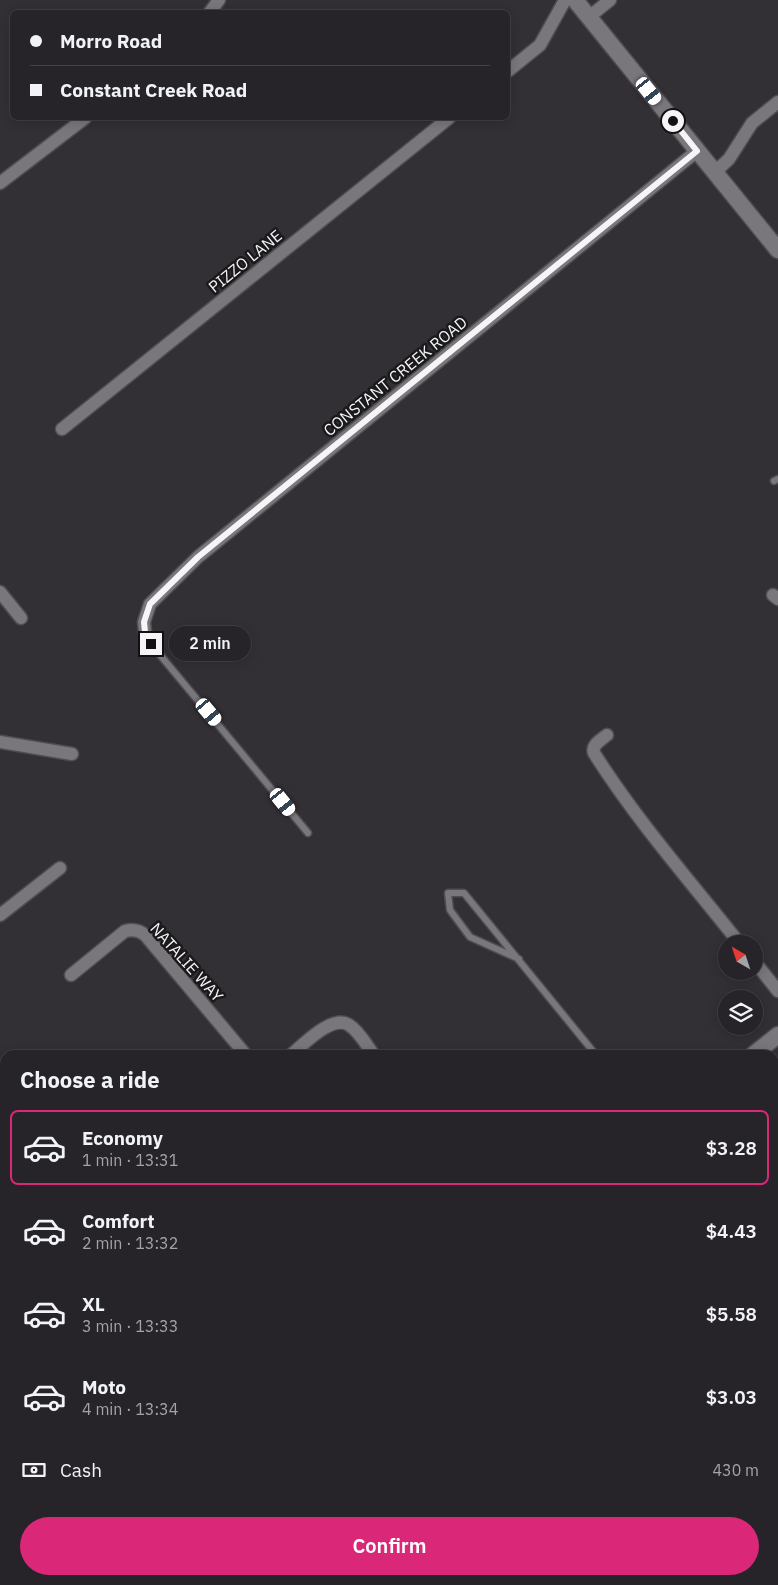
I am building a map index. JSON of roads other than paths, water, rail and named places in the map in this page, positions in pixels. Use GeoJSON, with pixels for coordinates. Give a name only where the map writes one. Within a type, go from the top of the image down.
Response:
{"type":"FeatureCollection","features":[{"type":"Feature","properties":{"kind":"street"},"geometry":{"type":"LineString","coordinates":[[510,69],[540,45],[565,0]]}},
{"type":"Feature","properties":{"kind":"street"},"geometry":{"type":"LineString","coordinates":[[575,0],[778,250]]}},
{"type":"Feature","properties":{"kind":"street"},"geometry":{"type":"LineString","coordinates":[[589,17],[610,0]]}},
{"type":"Feature","properties":{"kind":"street"},"geometry":{"type":"LineString","coordinates":[[715,172],[729,159],[752,123],[778,102]]}},
{"type":"Feature","properties":{"kind":"street"},"geometry":{"type":"LineString","coordinates":[[1,180],[82,120]]}},
{"type":"Feature","properties":{"kind":"street","name":"PIZZO LANE"},"geometry":{"type":"LineString","coordinates":[[62,429],[448,120]]}},
{"type":"Feature","properties":{"kind":"street","name":"CONSTANT CREEK ROAD"},"geometry":{"type":"LineString","coordinates":[[151,644],[145,632],[144,622],[150,604],[198,557],[697,151]]}},
{"type":"Feature","properties":{"kind":"street"},"geometry":{"type":"LineString","coordinates":[[0,592],[21,618]]}},
{"type":"Feature","properties":{"kind":"street"},"geometry":{"type":"LineString","coordinates":[[607,735],[594,746],[594,753],[645,826],[733,935]]}},
{"type":"Feature","properties":{"kind":"street"},"geometry":{"type":"LineString","coordinates":[[0,742],[72,754]]}},
{"type":"Feature","properties":{"kind":"street"},"geometry":{"type":"LineString","coordinates":[[0,914],[60,868]]}},
{"type":"Feature","properties":{"kind":"street","name":"NATALIE WAY"},"geometry":{"type":"LineString","coordinates":[[71,975],[126,932],[139,931],[145,935],[242,1050]]}},
{"type":"Feature","properties":{"kind":"street"},"geometry":{"type":"LineString","coordinates":[[763,972],[778,991]]}},
{"type":"Feature","properties":{"kind":"street"},"geometry":{"type":"LineString","coordinates":[[297,1050],[329,1025],[338,1022],[351,1026],[370,1050]]}},
{"type":"Feature","properties":{"kind":"street"},"geometry":{"type":"LineString","coordinates":[[759,1050],[778,1035]]}},
{"type":"Feature","properties":{"kind":"lane"},"geometry":{"type":"LineString","coordinates":[[151,644],[308,833]]}},
{"type":"Feature","properties":{"kind":"lane"},"geometry":{"type":"LineString","coordinates":[[519,959],[470,937],[450,910],[448,893],[464,893],[519,959],[592,1050]]}}]}
